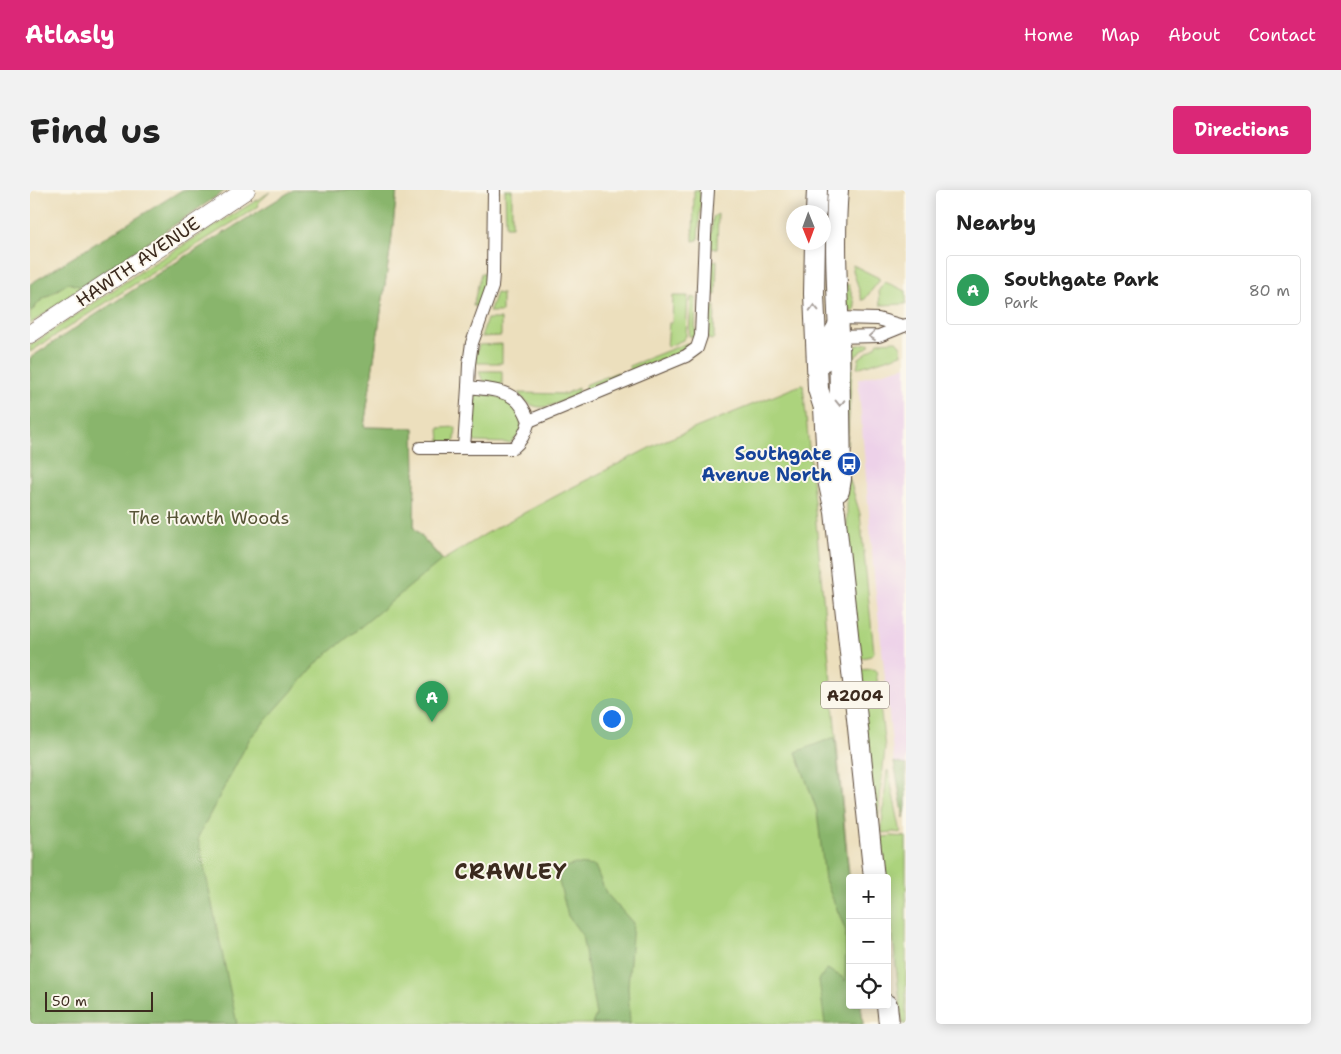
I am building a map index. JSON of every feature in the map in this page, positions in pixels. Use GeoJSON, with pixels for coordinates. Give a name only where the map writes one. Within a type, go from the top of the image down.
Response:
{"type":"FeatureCollection","features":[{"type":"Feature","properties":{"kind":"main road"},"geometry":{"type":"LineString","coordinates":[[816,205],[817,190]]}},
{"type":"Feature","properties":{"kind":"main road","name":"A2004"},"geometry":{"type":"LineString","coordinates":[[838,190],[830,333],[818,390],[824,408],[828,480],[835,512],[874,874]]}},
{"type":"Feature","properties":{"kind":"main road","name":"A2004"},"geometry":{"type":"LineString","coordinates":[[815,250],[814,294],[830,333],[841,479],[835,512]]}},
{"type":"Feature","properties":{"kind":"main road"},"geometry":{"type":"LineString","coordinates":[[887,1009],[889,1024]]}},
{"type":"Feature","properties":{"kind":"street","name":"HAWTH AVENUE"},"geometry":{"type":"LineString","coordinates":[[30,334],[246,190]]}},
{"type":"Feature","properties":{"kind":"street"},"geometry":{"type":"LineString","coordinates":[[464,448],[472,343],[492,287],[494,190]]}},
{"type":"Feature","properties":{"kind":"street"},"geometry":{"type":"LineString","coordinates":[[529,421],[686,356],[697,348],[702,336],[708,190]]}},
{"type":"Feature","properties":{"kind":"street"},"geometry":{"type":"LineString","coordinates":[[830,333],[878,319],[904,325]]}},
{"type":"Feature","properties":{"kind":"street"},"geometry":{"type":"LineString","coordinates":[[830,333],[879,336],[904,325]]}},
{"type":"Feature","properties":{"kind":"street"},"geometry":{"type":"LineString","coordinates":[[420,448],[513,448],[520,443],[529,421],[524,409],[514,398],[496,390],[468,387]]}},
{"type":"Feature","properties":{"kind":"shaded area"},"geometry":{"type":"Polygon","coordinates":[[[906,366],[906,765],[894,762],[874,576],[858,379],[906,366]]]}},
{"type":"Feature","properties":{"kind":"green space"},"geometry":{"type":"Polygon","coordinates":[[[182,190],[226,190],[82,287],[68,283],[40,301],[30,313],[30,284],[182,190]]]}},
{"type":"Feature","properties":{"kind":"green space"},"geometry":{"type":"Polygon","coordinates":[[[293,190],[397,190],[391,244],[364,427],[414,428],[414,528],[443,560],[492,530],[659,443],[803,384],[849,874],[846,874],[846,1009],[861,1009],[863,1024],[30,1024],[30,358],[159,273],[293,190]]]}},
{"type":"Feature","properties":{"kind":"green space","name":"The Hawth Woods"},"geometry":{"type":"Polygon","coordinates":[[[293,190],[397,190],[391,244],[364,427],[414,428],[414,528],[442,560],[319,661],[250,738],[198,837],[237,1024],[30,1024],[30,358],[159,273],[293,190]]]}},
{"type":"Feature","properties":{"kind":"green space"},"geometry":{"type":"Polygon","coordinates":[[[505,190],[512,190],[512,226],[506,226],[505,190]]]}},
{"type":"Feature","properties":{"kind":"green space"},"geometry":{"type":"Polygon","coordinates":[[[694,190],[699,190],[701,198],[698,240],[693,241],[694,190]]]}},
{"type":"Feature","properties":{"kind":"green space"},"geometry":{"type":"Polygon","coordinates":[[[270,192],[258,203],[259,206],[30,352],[30,346],[143,270],[270,192]]]}},
{"type":"Feature","properties":{"kind":"green space"},"geometry":{"type":"Polygon","coordinates":[[[718,214],[717,249],[710,246],[713,217],[718,214]]]}},
{"type":"Feature","properties":{"kind":"green space"},"geometry":{"type":"Polygon","coordinates":[[[717,260],[716,295],[710,294],[709,291],[710,265],[711,262],[717,260]]]}},
{"type":"Feature","properties":{"kind":"green space"},"geometry":{"type":"Polygon","coordinates":[[[853,265],[879,278],[879,281],[864,300],[862,300],[853,265]]]}},
{"type":"Feature","properties":{"kind":"green space"},"geometry":{"type":"Polygon","coordinates":[[[481,273],[486,275],[485,287],[478,307],[473,306],[481,273]]]}},
{"type":"Feature","properties":{"kind":"green space"},"geometry":{"type":"Polygon","coordinates":[[[885,282],[906,291],[906,304],[880,305],[879,290],[885,282]]]}},
{"type":"Feature","properties":{"kind":"green space"},"geometry":{"type":"Polygon","coordinates":[[[68,283],[82,287],[30,324],[30,313],[40,301],[68,283]]]}},
{"type":"Feature","properties":{"kind":"green space"},"geometry":{"type":"Polygon","coordinates":[[[843,284],[849,285],[855,304],[854,312],[846,304],[843,284]]]}},
{"type":"Feature","properties":{"kind":"green space"},"geometry":{"type":"Polygon","coordinates":[[[496,293],[502,294],[502,312],[489,312],[496,293]]]}},
{"type":"Feature","properties":{"kind":"green space"},"geometry":{"type":"Polygon","coordinates":[[[673,296],[688,296],[686,336],[683,340],[667,347],[669,323],[672,323],[673,296]]]}},
{"type":"Feature","properties":{"kind":"green space"},"geometry":{"type":"Polygon","coordinates":[[[691,297],[696,298],[695,337],[689,336],[691,297]]]}},
{"type":"Feature","properties":{"kind":"green space"},"geometry":{"type":"Polygon","coordinates":[[[715,306],[714,338],[712,340],[708,339],[709,311],[710,308],[715,306]]]}},
{"type":"Feature","properties":{"kind":"green space"},"geometry":{"type":"Polygon","coordinates":[[[487,319],[501,319],[501,336],[481,337],[487,319]]]}},
{"type":"Feature","properties":{"kind":"green space"},"geometry":{"type":"Polygon","coordinates":[[[896,341],[900,344],[902,354],[857,368],[859,358],[876,346],[878,342],[896,341]]]}},
{"type":"Feature","properties":{"kind":"green space"},"geometry":{"type":"Polygon","coordinates":[[[687,343],[680,352],[630,373],[629,366],[687,343]]]}},
{"type":"Feature","properties":{"kind":"green space"},"geometry":{"type":"Polygon","coordinates":[[[869,343],[869,346],[854,357],[847,445],[847,355],[854,347],[869,343]]]}},
{"type":"Feature","properties":{"kind":"green space"},"geometry":{"type":"Polygon","coordinates":[[[502,344],[502,363],[477,363],[475,356],[479,345],[502,344]]]}},
{"type":"Feature","properties":{"kind":"green space"},"geometry":{"type":"Polygon","coordinates":[[[479,371],[502,371],[502,387],[482,379],[479,371]]]}},
{"type":"Feature","properties":{"kind":"green space"},"geometry":{"type":"Polygon","coordinates":[[[618,372],[617,378],[586,391],[585,385],[618,372]]]}},
{"type":"Feature","properties":{"kind":"green space"},"geometry":{"type":"Polygon","coordinates":[[[578,388],[578,395],[546,407],[532,405],[525,401],[518,393],[565,394],[578,388]]]}},
{"type":"Feature","properties":{"kind":"green space"},"geometry":{"type":"Polygon","coordinates":[[[483,394],[502,398],[511,404],[518,413],[521,429],[510,443],[476,442],[472,440],[470,436],[473,399],[477,395],[483,394]]]}},
{"type":"Feature","properties":{"kind":"green space"},"geometry":{"type":"Polygon","coordinates":[[[456,427],[455,440],[452,444],[440,444],[439,428],[456,427]]]}},
{"type":"Feature","properties":{"kind":"green space"},"geometry":{"type":"Polygon","coordinates":[[[847,477],[849,477],[860,514],[874,652],[871,656],[858,659],[847,534],[847,477]]]}},
{"type":"Feature","properties":{"kind":"green space"},"geometry":{"type":"Polygon","coordinates":[[[859,670],[876,670],[885,748],[877,828],[859,670]]]}},
{"type":"Feature","properties":{"kind":"green space"},"geometry":{"type":"Polygon","coordinates":[[[835,737],[849,874],[846,874],[846,931],[825,880],[817,811],[796,752],[835,737]]]}},
{"type":"Feature","properties":{"kind":"green space"},"geometry":{"type":"Polygon","coordinates":[[[894,762],[906,765],[906,806],[904,818],[894,762]]]}},
{"type":"Feature","properties":{"kind":"green space"},"geometry":{"type":"Polygon","coordinates":[[[888,770],[901,833],[882,833],[888,770]]]}},
{"type":"Feature","properties":{"kind":"green space"},"geometry":{"type":"Polygon","coordinates":[[[883,837],[906,837],[906,1024],[903,1024],[901,1012],[891,921],[891,874],[886,874],[883,837]]]}},
{"type":"Feature","properties":{"kind":"green space"},"geometry":{"type":"Polygon","coordinates":[[[576,864],[595,866],[606,893],[633,923],[628,986],[630,1024],[592,1024],[596,1015],[582,935],[568,916],[556,870],[576,864]]]}},
{"type":"Feature","properties":{"kind":"green space"},"geometry":{"type":"Polygon","coordinates":[[[846,931],[846,1009],[861,1009],[863,1024],[825,1024],[819,980],[827,969],[842,977],[845,981],[846,931]]]}},
{"type":"Feature","properties":{"kind":"place","name":"Southgate Avenue North"},"geometry":{"type":"Point","coordinates":[849,464]}},
{"type":"Feature","properties":{"kind":"place","name":"Southgate Park"},"geometry":{"type":"Point","coordinates":[432,722]}},
{"type":"Feature","properties":{"kind":"district","name":"CRAWLEY"},"geometry":{"type":"Point","coordinates":[511,871]}}]}
